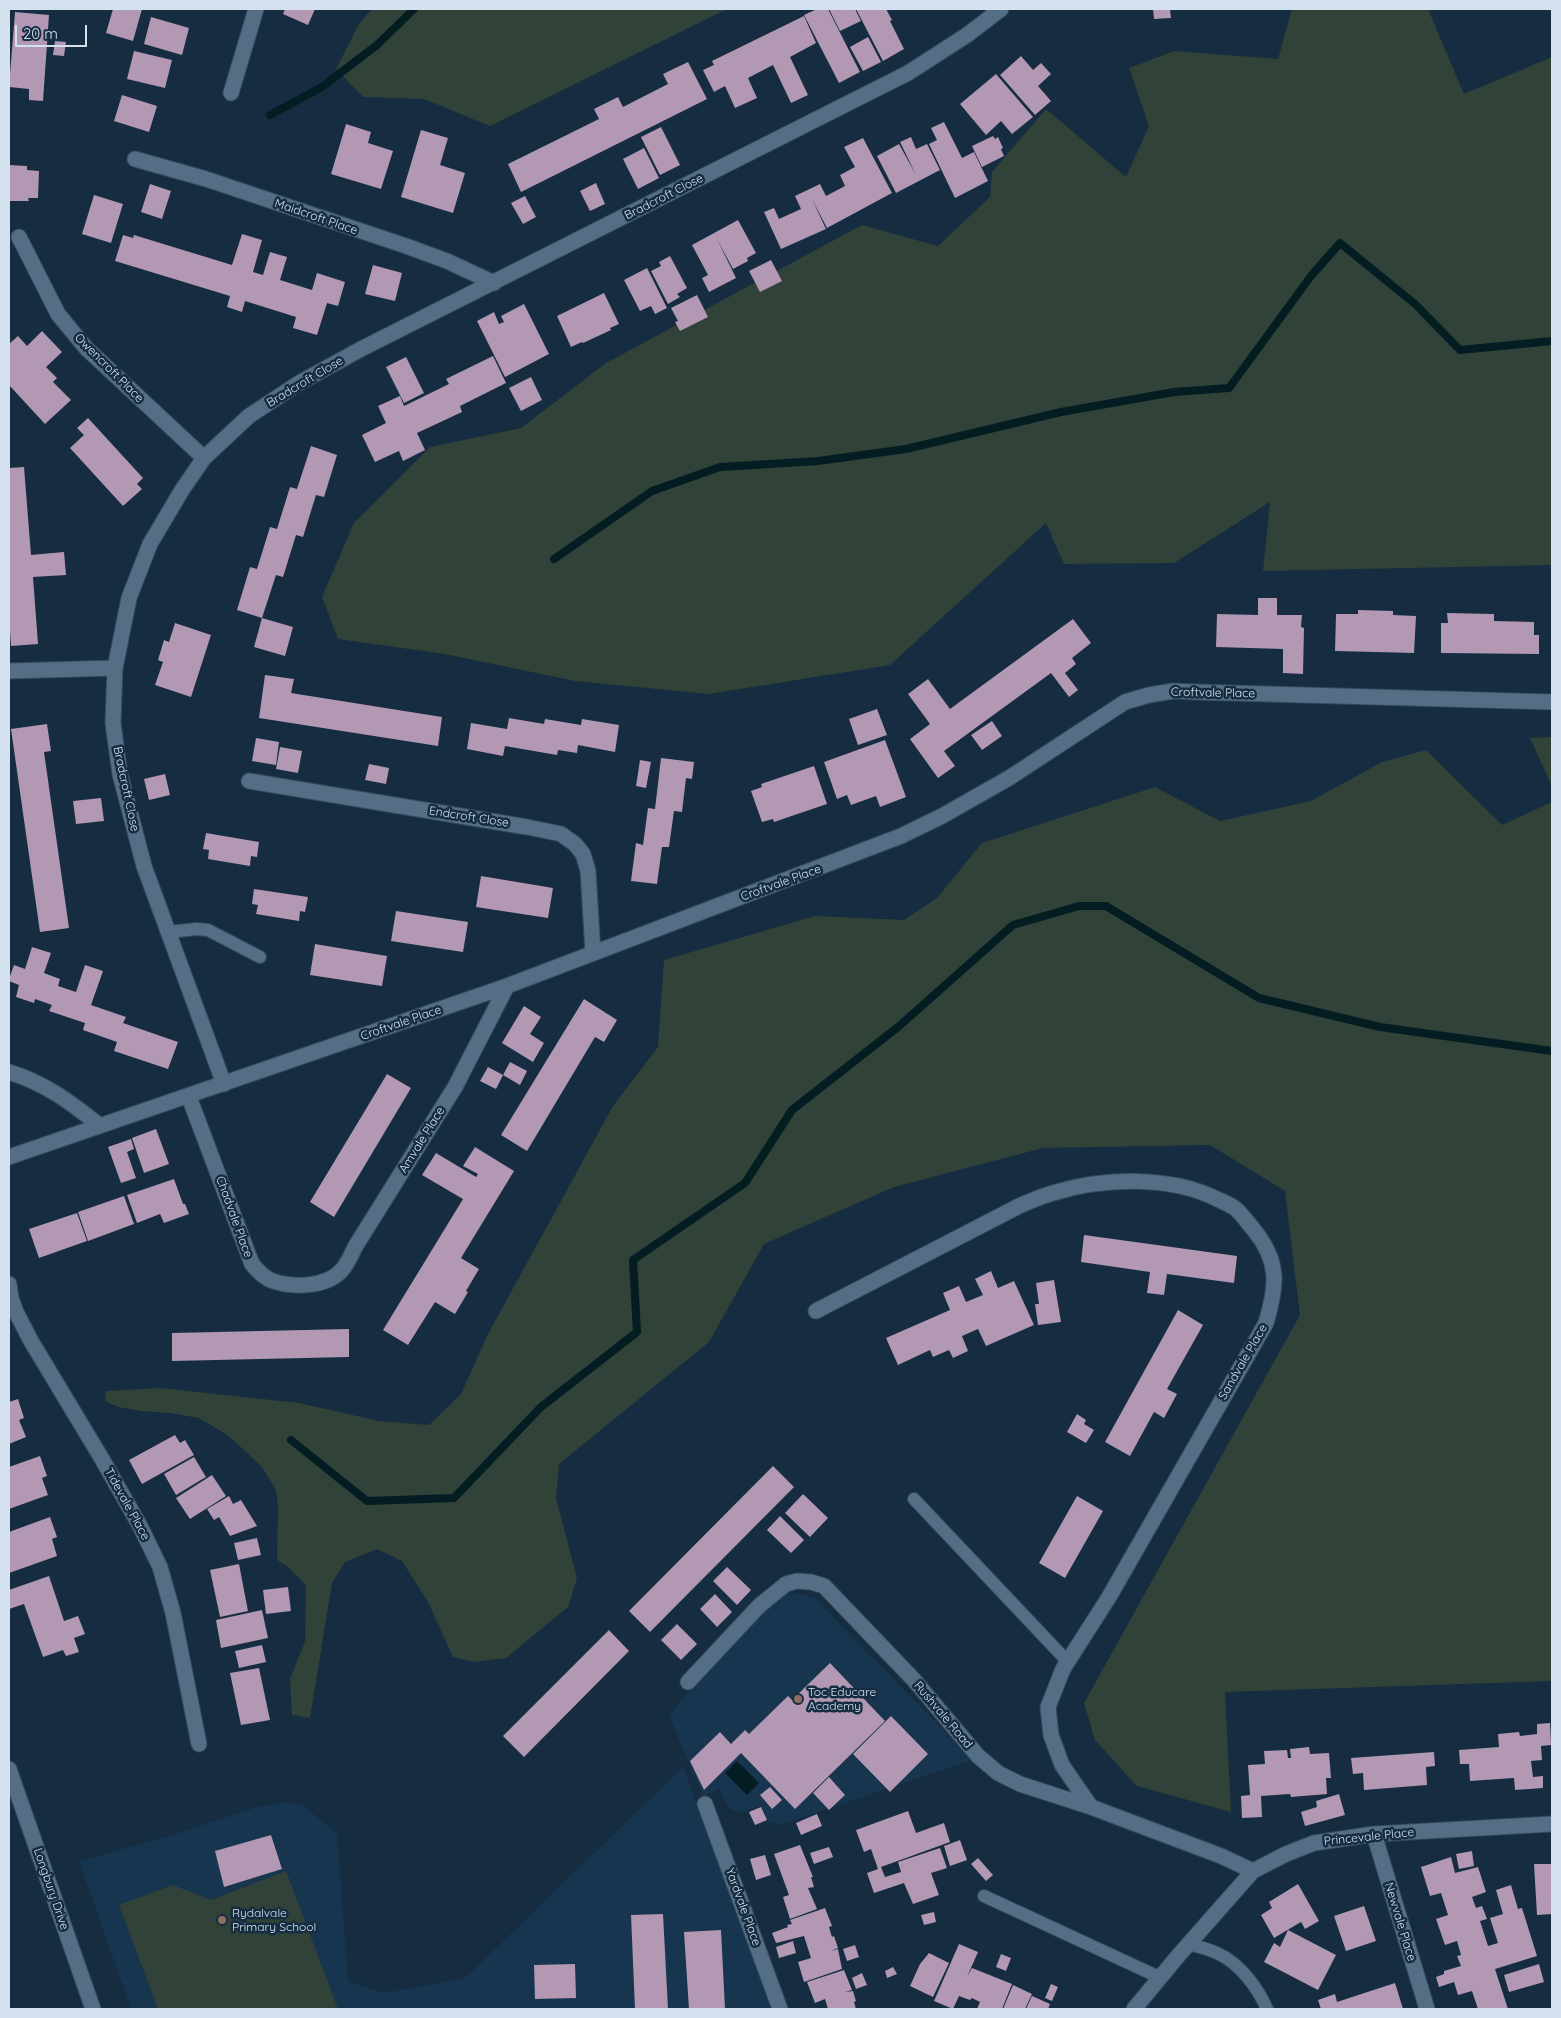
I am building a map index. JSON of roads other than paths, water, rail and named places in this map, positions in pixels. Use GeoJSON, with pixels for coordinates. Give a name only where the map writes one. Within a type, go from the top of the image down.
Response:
{"type":"FeatureCollection","features":[{"type":"Feature","properties":{"kind":"street"},"geometry":{"type":"LineString","coordinates":[[231,93],[256,9]]}},
{"type":"Feature","properties":{"kind":"street","name":"Bradcroft Close"},"geometry":{"type":"LineString","coordinates":[[224,1084],[144,866],[120,774],[113,723],[115,668],[129,598],[150,544],[182,490],[204,458],[249,416],[299,383],[361,349],[908,73],[967,35],[1001,9]]}},
{"type":"Feature","properties":{"kind":"street","name":"Maidcroft Place"},"geometry":{"type":"LineString","coordinates":[[134,159],[206,179],[406,246],[447,261],[494,283]]}},
{"type":"Feature","properties":{"kind":"street","name":"Owencroft Place"},"geometry":{"type":"LineString","coordinates":[[20,237],[58,314],[86,348],[204,458]]}},
{"type":"Feature","properties":{"kind":"street"},"geometry":{"type":"LineString","coordinates":[[9,672],[115,668]]}},
{"type":"Feature","properties":{"kind":"street","name":"Croftvale Place"},"geometry":{"type":"LineString","coordinates":[[9,1157],[507,986],[901,836],[942,816],[1009,778],[1125,702],[1149,695],[1181,692],[1552,702]]}},
{"type":"Feature","properties":{"kind":"street","name":"Endcroft Close"},"geometry":{"type":"LineString","coordinates":[[249,781],[527,826],[561,834],[575,844],[583,854],[588,871],[593,953]]}},
{"type":"Feature","properties":{"kind":"street","name":"Amvale Place"},"geometry":{"type":"LineString","coordinates":[[323,1283],[339,1273],[346,1264],[354,1248],[455,1087],[507,986]]}},
{"type":"Feature","properties":{"kind":"street"},"geometry":{"type":"LineString","coordinates":[[9,1072],[31,1079],[64,1098],[99,1125]]}},
{"type":"Feature","properties":{"kind":"street","name":"Chadvale Place"},"geometry":{"type":"LineString","coordinates":[[189,1096],[252,1264],[261,1274],[272,1281],[288,1285],[323,1283]]}},
{"type":"Feature","properties":{"kind":"street","name":"Sandvale Place"},"geometry":{"type":"LineString","coordinates":[[816,1311],[1021,1206],[1051,1193],[1083,1186],[1146,1182],[1176,1185],[1202,1192],[1236,1208],[1261,1240],[1275,1270],[1273,1300],[1266,1323],[1109,1597],[1063,1669],[1048,1707],[1050,1735],[1062,1765],[1091,1807]]}},
{"type":"Feature","properties":{"kind":"street","name":"Tidevale Place"},"geometry":{"type":"LineString","coordinates":[[9,1284],[16,1312],[140,1526],[160,1567],[173,1613],[199,1744]]}},
{"type":"Feature","properties":{"kind":"street","name":"Rushvale Road"},"geometry":{"type":"LineString","coordinates":[[688,1682],[759,1606],[786,1584],[797,1581],[811,1582],[824,1586],[914,1680],[978,1756],[998,1773],[1020,1784],[1091,1807],[1222,1856],[1253,1871]]}},
{"type":"Feature","properties":{"kind":"street","name":"Longbury Drive"},"geometry":{"type":"LineString","coordinates":[[9,1770],[93,2009]]}},
{"type":"Feature","properties":{"kind":"street","name":"Yardvale Place"},"geometry":{"type":"LineString","coordinates":[[705,1804],[780,2009]]}},
{"type":"Feature","properties":{"kind":"street","name":"Princevale Place"},"geometry":{"type":"LineString","coordinates":[[1134,2009],[1253,1871],[1286,1854],[1314,1843],[1374,1834],[1552,1824]]}},
{"type":"Feature","properties":{"kind":"street","name":"Newvale Place"},"geometry":{"type":"LineString","coordinates":[[1374,1834],[1427,2009]]}},
{"type":"Feature","properties":{"kind":"lane"},"geometry":{"type":"LineString","coordinates":[[168,932],[197,929],[208,930],[219,934],[260,957]]}},
{"type":"Feature","properties":{"kind":"lane"},"geometry":{"type":"LineString","coordinates":[[914,1500],[1068,1662]]}},
{"type":"Feature","properties":{"kind":"lane"},"geometry":{"type":"LineString","coordinates":[[984,1896],[1161,1978]]}},
{"type":"Feature","properties":{"kind":"lane"},"geometry":{"type":"LineString","coordinates":[[1189,1944],[1219,1954],[1232,1962],[1256,1989],[1267,2009]]}},
{"type":"Feature","properties":{"kind":"waterway"},"geometry":{"type":"LineString","coordinates":[[270,115],[322,87],[377,45],[414,9]]}},
{"type":"Feature","properties":{"kind":"waterway"},"geometry":{"type":"LineString","coordinates":[[554,559],[652,491],[720,467],[818,461],[906,449],[1061,412],[1174,392],[1229,388],[1311,276],[1340,243],[1415,304],[1460,350],[1552,341]]}},
{"type":"Feature","properties":{"kind":"waterway"},"geometry":{"type":"LineString","coordinates":[[291,1440],[367,1501],[454,1498],[541,1407],[637,1332],[633,1260],[745,1183],[792,1110],[898,1027],[1013,925],[1079,906],[1106,906],[1259,998],[1380,1027],[1552,1051]]}},
{"type":"Feature","properties":{"kind":"place","name":"Toc Educare Academy"},"geometry":{"type":"Point","coordinates":[798,1699]}},
{"type":"Feature","properties":{"kind":"place","name":"Rydalvale Primary School"},"geometry":{"type":"Point","coordinates":[222,1920]}}]}
